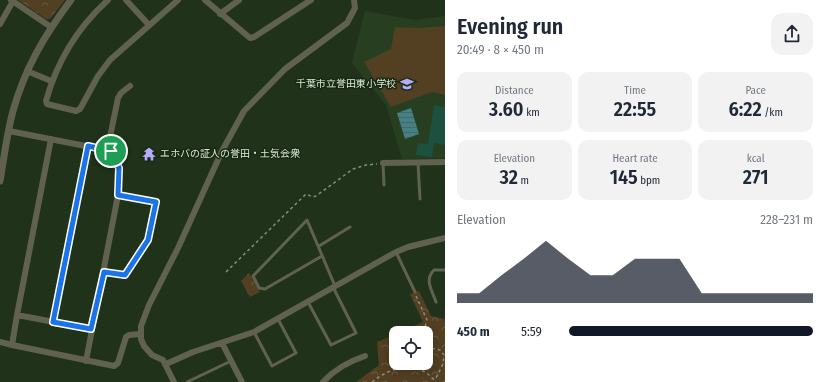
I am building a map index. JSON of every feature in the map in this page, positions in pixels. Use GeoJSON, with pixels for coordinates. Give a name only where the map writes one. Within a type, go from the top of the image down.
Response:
{"type":"FeatureCollection","features":[{"type":"Feature","properties":{"kind":"street"},"geometry":{"type":"LineString","coordinates":[[0,180],[13,112],[27,71],[51,27],[71,0]]}},
{"type":"Feature","properties":{"kind":"street"},"geometry":{"type":"LineString","coordinates":[[108,0],[80,29],[61,60],[51,80],[46,101],[47,104],[76,111],[80,109],[98,76],[110,60],[178,0]]}},
{"type":"Feature","properties":{"kind":"street"},"geometry":{"type":"LineString","coordinates":[[126,0],[149,25]]}},
{"type":"Feature","properties":{"kind":"street"},"geometry":{"type":"LineString","coordinates":[[205,0],[250,38],[254,37],[311,0]]}},
{"type":"Feature","properties":{"kind":"street"},"geometry":{"type":"LineString","coordinates":[[220,14],[239,0]]}},
{"type":"Feature","properties":{"kind":"street"},"geometry":{"type":"LineString","coordinates":[[174,382],[166,364],[163,360],[152,355],[144,346],[140,334],[149,305],[178,248],[222,151],[244,110],[284,69],[347,23],[355,8],[354,0]]}},
{"type":"Feature","properties":{"kind":"street"},"geometry":{"type":"LineString","coordinates":[[0,24],[12,1],[51,27]]}},
{"type":"Feature","properties":{"kind":"street"},"geometry":{"type":"LineString","coordinates":[[27,71],[51,80]]}},
{"type":"Feature","properties":{"kind":"street"},"geometry":{"type":"LineString","coordinates":[[86,361],[118,195],[119,168],[111,151],[110,137],[118,98],[120,93],[130,86]]}},
{"type":"Feature","properties":{"kind":"street"},"geometry":{"type":"LineString","coordinates":[[9,131],[51,138],[111,151]]}},
{"type":"Feature","properties":{"kind":"street"},"geometry":{"type":"LineString","coordinates":[[12,346],[51,138]]}},
{"type":"Feature","properties":{"kind":"street"},"geometry":{"type":"LineString","coordinates":[[53,322],[88,146]]}},
{"type":"Feature","properties":{"kind":"street"},"geometry":{"type":"LineString","coordinates":[[383,163],[445,162]]}},
{"type":"Feature","properties":{"kind":"street"},"geometry":{"type":"LineString","coordinates":[[104,272],[125,275],[148,240],[156,202],[118,195]]}},
{"type":"Feature","properties":{"kind":"street"},"geometry":{"type":"LineString","coordinates":[[166,364],[193,352],[254,332],[278,320],[334,286],[396,252],[445,238]]}},
{"type":"Feature","properties":{"kind":"street"},"geometry":{"type":"LineString","coordinates":[[17,315],[91,329]]}},
{"type":"Feature","properties":{"kind":"street"},"geometry":{"type":"LineString","coordinates":[[0,342],[12,346],[86,361],[116,365],[118,363],[126,336],[140,334]]}},
{"type":"Feature","properties":{"kind":"street"},"geometry":{"type":"LineString","coordinates":[[222,343],[242,382]]}},
{"type":"Feature","properties":{"kind":"street"},"geometry":{"type":"LineString","coordinates":[[323,382],[339,369],[355,359],[365,356]]}},
{"type":"Feature","properties":{"kind":"lane"},"geometry":{"type":"LineString","coordinates":[[418,162],[420,199]]}},
{"type":"Feature","properties":{"kind":"lane"},"geometry":{"type":"LineString","coordinates":[[383,163],[384,185]]}},
{"type":"Feature","properties":{"kind":"lane"},"geometry":{"type":"LineString","coordinates":[[308,302],[331,345],[356,333],[334,286],[319,246],[307,220],[253,276],[260,288],[265,289],[322,256]]}},
{"type":"Feature","properties":{"kind":"lane"},"geometry":{"type":"LineString","coordinates":[[319,246],[350,227]]}},
{"type":"Feature","properties":{"kind":"lane"},"geometry":{"type":"LineString","coordinates":[[396,252],[415,292]]}},
{"type":"Feature","properties":{"kind":"lane"},"geometry":{"type":"LineString","coordinates":[[436,302],[428,279],[434,270],[445,270]]}},
{"type":"Feature","properties":{"kind":"lane"},"geometry":{"type":"LineString","coordinates":[[254,332],[272,366],[296,353],[278,320]]}},
{"type":"Feature","properties":{"kind":"lane"},"geometry":{"type":"LineString","coordinates":[[187,382],[231,362]]}},
{"type":"Feature","properties":{"kind":"path"},"geometry":{"type":"LineString","coordinates":[[226,272],[306,194],[313,197],[316,196],[359,166],[383,163]]}},
{"type":"Feature","properties":{"kind":"path"},"geometry":{"type":"LineString","coordinates":[[415,292],[427,320],[425,326]]}},
{"type":"Feature","properties":{"kind":"path"},"geometry":{"type":"LineString","coordinates":[[420,370],[427,372],[431,378],[436,381],[443,364],[444,355],[440,350],[433,348]]}},
{"type":"Feature","properties":{"kind":"path"},"geometry":{"type":"LineString","coordinates":[[372,382],[380,375],[394,370]]}},
{"type":"Feature","properties":{"kind":"shaded area","name":"千葉市立誉田東小学校"},"geometry":{"type":"Polygon","coordinates":[[[365,11],[415,20],[445,16],[445,158],[402,159],[386,105],[352,63],[365,11]]]}},
{"type":"Feature","properties":{"kind":"green space"},"geometry":{"type":"Polygon","coordinates":[[[18,0],[65,0],[50,19],[46,19],[18,0]]]}},
{"type":"Feature","properties":{"kind":"green space"},"geometry":{"type":"Polygon","coordinates":[[[445,26],[445,95],[432,92],[391,107],[364,62],[391,49],[395,27],[419,28],[445,26]]]}},
{"type":"Feature","properties":{"kind":"green space"},"geometry":{"type":"Polygon","coordinates":[[[249,273],[260,292],[250,297],[241,281],[249,273]]]}},
{"type":"Feature","properties":{"kind":"green space"},"geometry":{"type":"Polygon","coordinates":[[[419,291],[431,316],[445,319],[445,382],[356,382],[379,365],[377,342],[389,337],[389,370],[433,370],[433,326],[414,326],[423,322],[410,294],[419,291]]]}},
{"type":"Feature","properties":{"kind":"water"},"geometry":{"type":"Polygon","coordinates":[[[411,108],[419,134],[405,139],[397,113],[411,108]]]}},
{"type":"Feature","properties":{"kind":"building"},"geometry":{"type":"Polygon","coordinates":[[[434,105],[445,107],[445,145],[434,143],[432,157],[416,155],[418,143],[428,144],[434,105]]]}},
{"type":"Feature","properties":{"kind":"place","name":"千葉市立誉田東小学校"},"geometry":{"type":"Point","coordinates":[407,84]}},
{"type":"Feature","properties":{"kind":"place","name":"エホバの証人の誉田・土気会衆"},"geometry":{"type":"Point","coordinates":[149,154]}},
{"type":"Feature","properties":{"kind":"route"},"geometry":{"type":"LineString","coordinates":[[88,146],[111,151],[119,168],[118,195],[156,202],[148,240],[125,275],[104,272],[91,329],[53,322],[88,146]]}}]}
